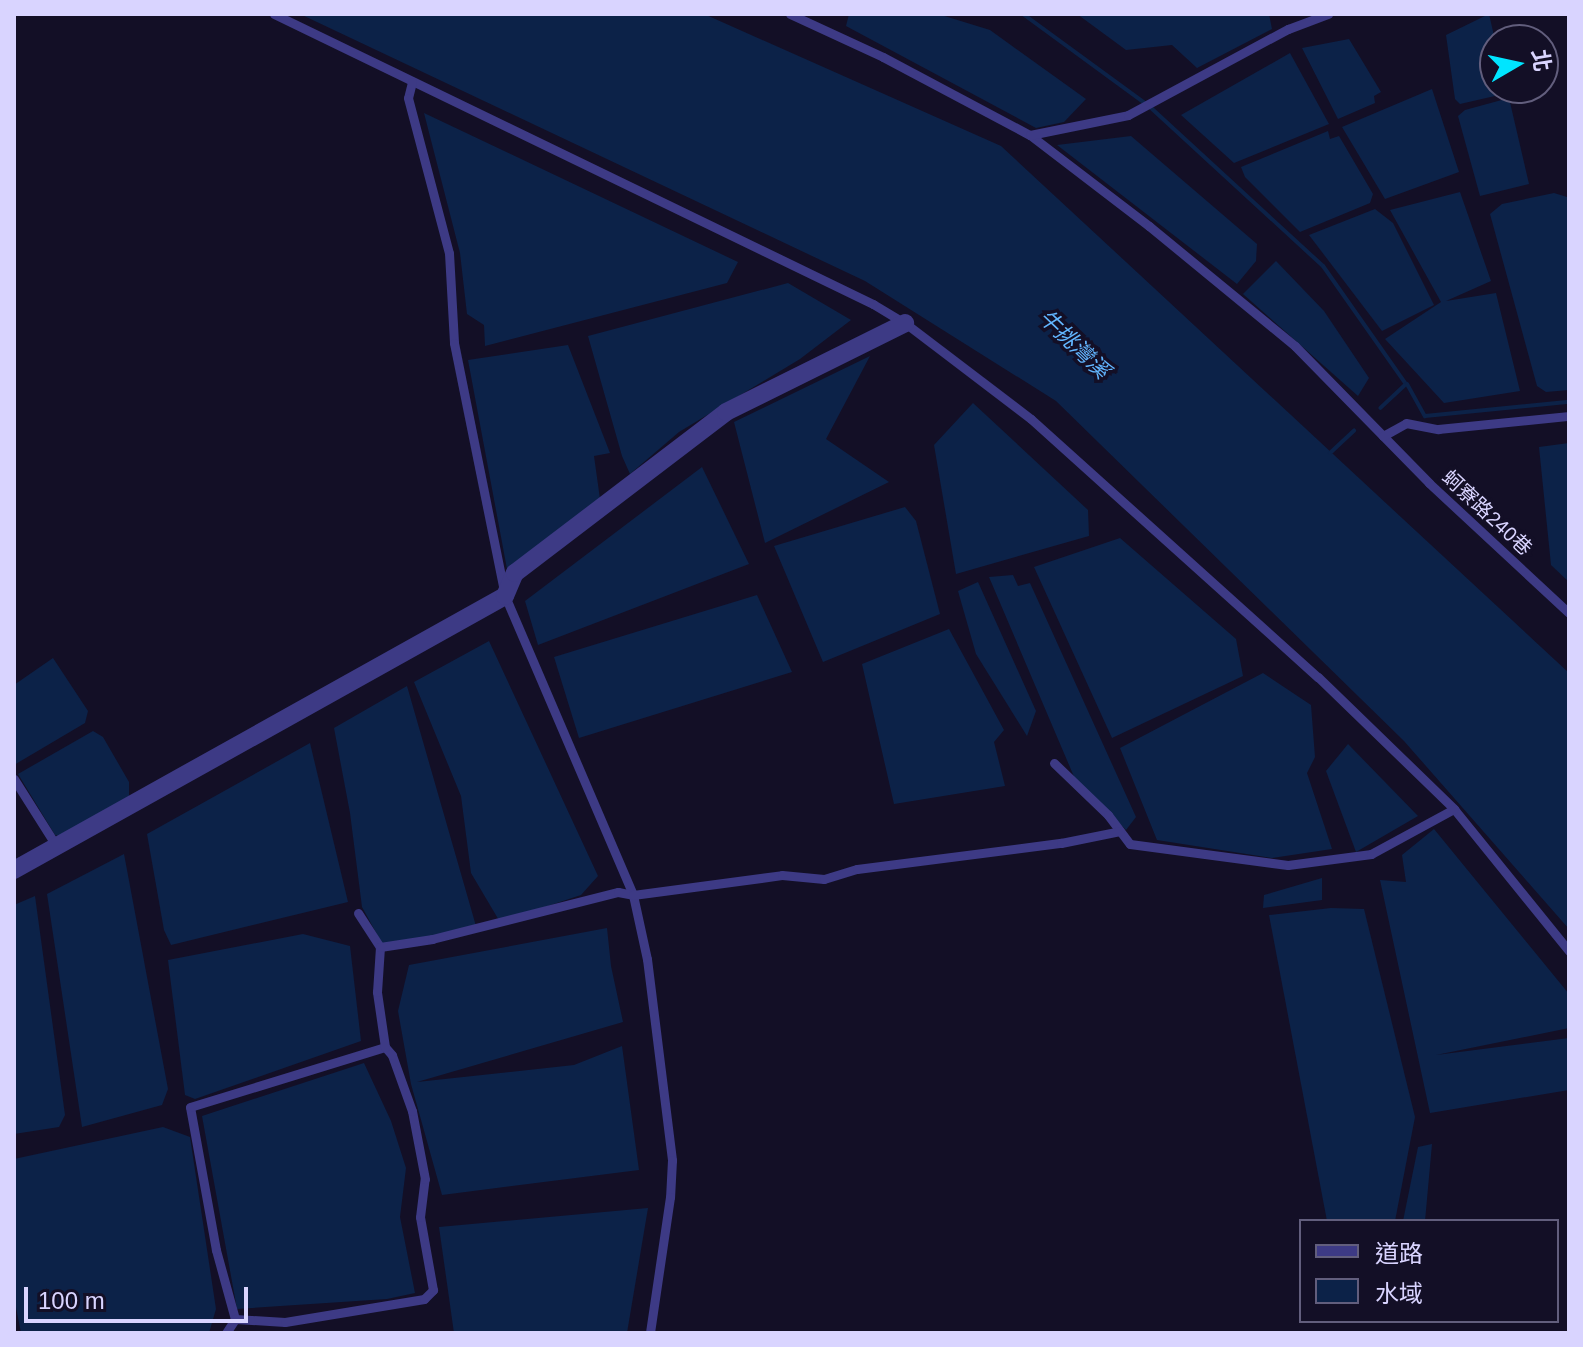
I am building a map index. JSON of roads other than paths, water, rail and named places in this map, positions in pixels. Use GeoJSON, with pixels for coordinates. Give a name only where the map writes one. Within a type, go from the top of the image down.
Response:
{"type":"FeatureCollection","features":[{"type":"Feature","properties":{"kind":"street"},"geometry":{"type":"LineString","coordinates":[[14,870],[505,596],[515,573],[726,412],[905,323]]}},
{"type":"Feature","properties":{"kind":"lane"},"geometry":{"type":"LineString","coordinates":[[274,14],[873,304],[905,323],[1031,419],[1318,677],[1454,809],[1569,951]]}},
{"type":"Feature","properties":{"kind":"lane","name":"蚵寮路240巷"},"geometry":{"type":"LineString","coordinates":[[790,14],[883,57],[1030,135],[1295,346],[1383,436],[1569,613]]}},
{"type":"Feature","properties":{"kind":"lane"},"geometry":{"type":"LineString","coordinates":[[1030,135],[1128,115],[1288,29],[1328,14]]}},
{"type":"Feature","properties":{"kind":"lane"},"geometry":{"type":"LineString","coordinates":[[412,82],[408,98],[449,253],[454,343],[505,596],[633,895],[647,959],[672,1160],[650,1333]]}},
{"type":"Feature","properties":{"kind":"lane"},"geometry":{"type":"LineString","coordinates":[[1383,436],[1406,423],[1438,429],[1569,416]]}},
{"type":"Feature","properties":{"kind":"lane"},"geometry":{"type":"LineString","coordinates":[[1054,763],[1130,844],[1288,865],[1371,854],[1454,809]]}},
{"type":"Feature","properties":{"kind":"lane"},"geometry":{"type":"LineString","coordinates":[[14,779],[57,847]]}},
{"type":"Feature","properties":{"kind":"lane"},"geometry":{"type":"LineString","coordinates":[[380,947],[432,939],[618,892],[633,895],[772,876],[824,879],[857,869],[1061,843],[1120,831]]}},
{"type":"Feature","properties":{"kind":"lane"},"geometry":{"type":"LineString","coordinates":[[235,1319],[285,1322],[424,1299],[433,1290],[422,1240],[420,1217],[425,1179],[412,1111],[392,1055],[385,1047],[377,992],[380,947],[358,913]]}},
{"type":"Feature","properties":{"kind":"lane"},"geometry":{"type":"LineString","coordinates":[[226,1333],[235,1319],[216,1250],[190,1107],[385,1047]]}},
{"type":"Feature","properties":{"kind":"water","name":"牛挑灣溪"},"geometry":{"type":"Polygon","coordinates":[[[300,14],[704,14],[1001,146],[1569,673],[1569,929],[1404,741],[1056,401],[865,281],[300,14]]]}},
{"type":"Feature","properties":{"kind":"water"},"geometry":{"type":"Polygon","coordinates":[[[849,14],[938,14],[990,30],[1086,99],[1064,122],[1036,128],[846,26],[849,14]]]}},
{"type":"Feature","properties":{"kind":"water"},"geometry":{"type":"Polygon","coordinates":[[[1077,14],[1269,14],[1272,29],[1197,68],[1172,45],[1126,50],[1077,14]]]}},
{"type":"Feature","properties":{"kind":"water"},"geometry":{"type":"Polygon","coordinates":[[[1489,14],[1491,24],[1479,24],[1479,100],[1460,104],[1455,99],[1446,35],[1489,14]]]}},
{"type":"Feature","properties":{"kind":"water"},"geometry":{"type":"Polygon","coordinates":[[[1349,39],[1381,92],[1374,96],[1375,103],[1338,119],[1302,48],[1349,39]]]}},
{"type":"Feature","properties":{"kind":"water"},"geometry":{"type":"Polygon","coordinates":[[[1290,53],[1329,124],[1234,163],[1181,115],[1290,53]]]}},
{"type":"Feature","properties":{"kind":"water"},"geometry":{"type":"Polygon","coordinates":[[[1432,89],[1459,172],[1385,199],[1342,127],[1432,89]]]}},
{"type":"Feature","properties":{"kind":"water"},"geometry":{"type":"Polygon","coordinates":[[[1487,104],[1510,104],[1529,184],[1480,196],[1458,116],[1465,110],[1487,104]]]}},
{"type":"Feature","properties":{"kind":"water"},"geometry":{"type":"Polygon","coordinates":[[[424,113],[738,262],[727,283],[485,346],[484,325],[467,314],[460,253],[424,113]]]}},
{"type":"Feature","properties":{"kind":"water"},"geometry":{"type":"Polygon","coordinates":[[[1328,131],[1330,139],[1339,136],[1373,194],[1370,203],[1300,232],[1245,177],[1241,167],[1328,131]]]}},
{"type":"Feature","properties":{"kind":"water"},"geometry":{"type":"Polygon","coordinates":[[[1131,136],[1257,244],[1256,261],[1237,284],[1057,145],[1131,136]]]}},
{"type":"Feature","properties":{"kind":"water"},"geometry":{"type":"Polygon","coordinates":[[[1460,192],[1491,281],[1446,301],[1496,293],[1520,391],[1444,403],[1385,339],[1441,302],[1390,210],[1460,192]]]}},
{"type":"Feature","properties":{"kind":"water"},"geometry":{"type":"Polygon","coordinates":[[[1554,193],[1567,197],[1569,209],[1569,390],[1546,392],[1537,386],[1490,214],[1502,204],[1554,193]]]}},
{"type":"Feature","properties":{"kind":"water"},"geometry":{"type":"Polygon","coordinates":[[[1375,209],[1393,223],[1434,305],[1382,331],[1309,235],[1375,209]]]}},
{"type":"Feature","properties":{"kind":"water"},"geometry":{"type":"Polygon","coordinates":[[[1276,261],[1324,311],[1369,378],[1358,396],[1243,294],[1276,261]]]}},
{"type":"Feature","properties":{"kind":"water"},"geometry":{"type":"Polygon","coordinates":[[[788,283],[851,320],[800,359],[679,432],[630,474],[622,456],[588,336],[788,283]]]}},
{"type":"Feature","properties":{"kind":"water"},"geometry":{"type":"Polygon","coordinates":[[[568,345],[610,453],[594,456],[600,499],[507,569],[468,360],[568,345]]]}},
{"type":"Feature","properties":{"kind":"water"},"geometry":{"type":"Polygon","coordinates":[[[870,356],[826,439],[889,482],[765,543],[734,422],[870,356]]]}},
{"type":"Feature","properties":{"kind":"water"},"geometry":{"type":"Polygon","coordinates":[[[973,403],[1088,510],[1089,536],[956,574],[934,445],[973,403]]]}},
{"type":"Feature","properties":{"kind":"water"},"geometry":{"type":"Polygon","coordinates":[[[1569,443],[1569,582],[1551,565],[1539,447],[1569,443]]]}},
{"type":"Feature","properties":{"kind":"water"},"geometry":{"type":"Polygon","coordinates":[[[702,467],[749,564],[538,645],[525,601],[702,467]]]}},
{"type":"Feature","properties":{"kind":"water"},"geometry":{"type":"Polygon","coordinates":[[[905,507],[916,521],[940,614],[823,662],[774,546],[905,507]]]}},
{"type":"Feature","properties":{"kind":"water"},"geometry":{"type":"Polygon","coordinates":[[[1120,538],[1236,639],[1243,676],[1112,738],[1034,567],[1120,538]]]}},
{"type":"Feature","properties":{"kind":"water"},"geometry":{"type":"Polygon","coordinates":[[[1013,575],[1018,586],[1030,583],[1136,817],[1126,830],[1075,779],[989,577],[1013,575]]]}},
{"type":"Feature","properties":{"kind":"water"},"geometry":{"type":"Polygon","coordinates":[[[978,582],[1036,711],[1027,736],[976,654],[958,591],[978,582]]]}},
{"type":"Feature","properties":{"kind":"water"},"geometry":{"type":"Polygon","coordinates":[[[757,595],[792,672],[579,738],[554,657],[757,595]]]}},
{"type":"Feature","properties":{"kind":"water"},"geometry":{"type":"Polygon","coordinates":[[[949,629],[1004,730],[994,742],[1005,786],[894,804],[862,664],[949,629]]]}},
{"type":"Feature","properties":{"kind":"water"},"geometry":{"type":"Polygon","coordinates":[[[489,641],[598,876],[581,895],[500,922],[471,873],[461,796],[414,682],[489,641]]]}},
{"type":"Feature","properties":{"kind":"water"},"geometry":{"type":"Polygon","coordinates":[[[53,658],[88,711],[85,723],[14,765],[14,685],[53,658]]]}},
{"type":"Feature","properties":{"kind":"water"},"geometry":{"type":"Polygon","coordinates":[[[1263,673],[1311,705],[1315,757],[1307,773],[1332,849],[1272,858],[1157,840],[1120,748],[1263,673]]]}},
{"type":"Feature","properties":{"kind":"water"},"geometry":{"type":"Polygon","coordinates":[[[407,686],[476,926],[385,949],[362,907],[350,813],[334,728],[407,686]]]}},
{"type":"Feature","properties":{"kind":"water"},"geometry":{"type":"Polygon","coordinates":[[[93,731],[103,737],[129,782],[129,797],[63,837],[55,835],[18,774],[93,731]]]}},
{"type":"Feature","properties":{"kind":"water"},"geometry":{"type":"Polygon","coordinates":[[[310,743],[348,902],[171,945],[164,930],[147,834],[310,743]]]}},
{"type":"Feature","properties":{"kind":"water"},"geometry":{"type":"Polygon","coordinates":[[[1348,744],[1418,816],[1356,852],[1326,771],[1348,744]]]}},
{"type":"Feature","properties":{"kind":"water"},"geometry":{"type":"Polygon","coordinates":[[[1434,829],[1569,994],[1569,1028],[1436,1055],[1569,1038],[1569,1090],[1430,1113],[1380,880],[1406,882],[1402,855],[1434,829]]]}},
{"type":"Feature","properties":{"kind":"water"},"geometry":{"type":"Polygon","coordinates":[[[124,854],[168,1089],[162,1105],[82,1127],[47,894],[124,854]]]}},
{"type":"Feature","properties":{"kind":"water"},"geometry":{"type":"Polygon","coordinates":[[[1322,878],[1322,900],[1263,908],[1264,895],[1322,878]]]}},
{"type":"Feature","properties":{"kind":"water"},"geometry":{"type":"Polygon","coordinates":[[[35,896],[65,1115],[59,1127],[14,1134],[14,905],[35,896]]]}},
{"type":"Feature","properties":{"kind":"water"},"geometry":{"type":"Polygon","coordinates":[[[1331,908],[1364,909],[1415,1117],[1395,1219],[1327,1219],[1269,915],[1331,908]]]}},
{"type":"Feature","properties":{"kind":"water"},"geometry":{"type":"Polygon","coordinates":[[[607,928],[611,966],[623,1022],[417,1082],[574,1065],[622,1046],[639,1170],[442,1195],[411,1084],[398,1011],[409,965],[607,928]]]}},
{"type":"Feature","properties":{"kind":"water"},"geometry":{"type":"Polygon","coordinates":[[[303,934],[350,946],[361,1041],[195,1099],[185,1095],[168,960],[303,934]]]}},
{"type":"Feature","properties":{"kind":"water"},"geometry":{"type":"Polygon","coordinates":[[[364,1063],[391,1121],[406,1168],[400,1217],[415,1293],[387,1299],[237,1309],[202,1116],[364,1063]]]}},
{"type":"Feature","properties":{"kind":"water"},"geometry":{"type":"Polygon","coordinates":[[[163,1127],[190,1137],[216,1309],[209,1333],[21,1333],[14,1297],[14,1159],[163,1127]]]}},
{"type":"Feature","properties":{"kind":"water"},"geometry":{"type":"Polygon","coordinates":[[[1432,1144],[1425,1219],[1403,1219],[1418,1147],[1432,1144]]]}},
{"type":"Feature","properties":{"kind":"water"},"geometry":{"type":"Polygon","coordinates":[[[648,1208],[627,1333],[454,1333],[439,1227],[648,1208]]]}},
{"type":"Feature","properties":{"kind":"waterway"},"geometry":{"type":"LineString","coordinates":[[1023,14],[1150,107],[1323,266],[1406,384],[1380,408]]}},
{"type":"Feature","properties":{"kind":"waterway"},"geometry":{"type":"LineString","coordinates":[[1407,384],[1425,416],[1569,402]]}},
{"type":"Feature","properties":{"kind":"waterway"},"geometry":{"type":"LineString","coordinates":[[1330,453],[1354,431]]}}]}
